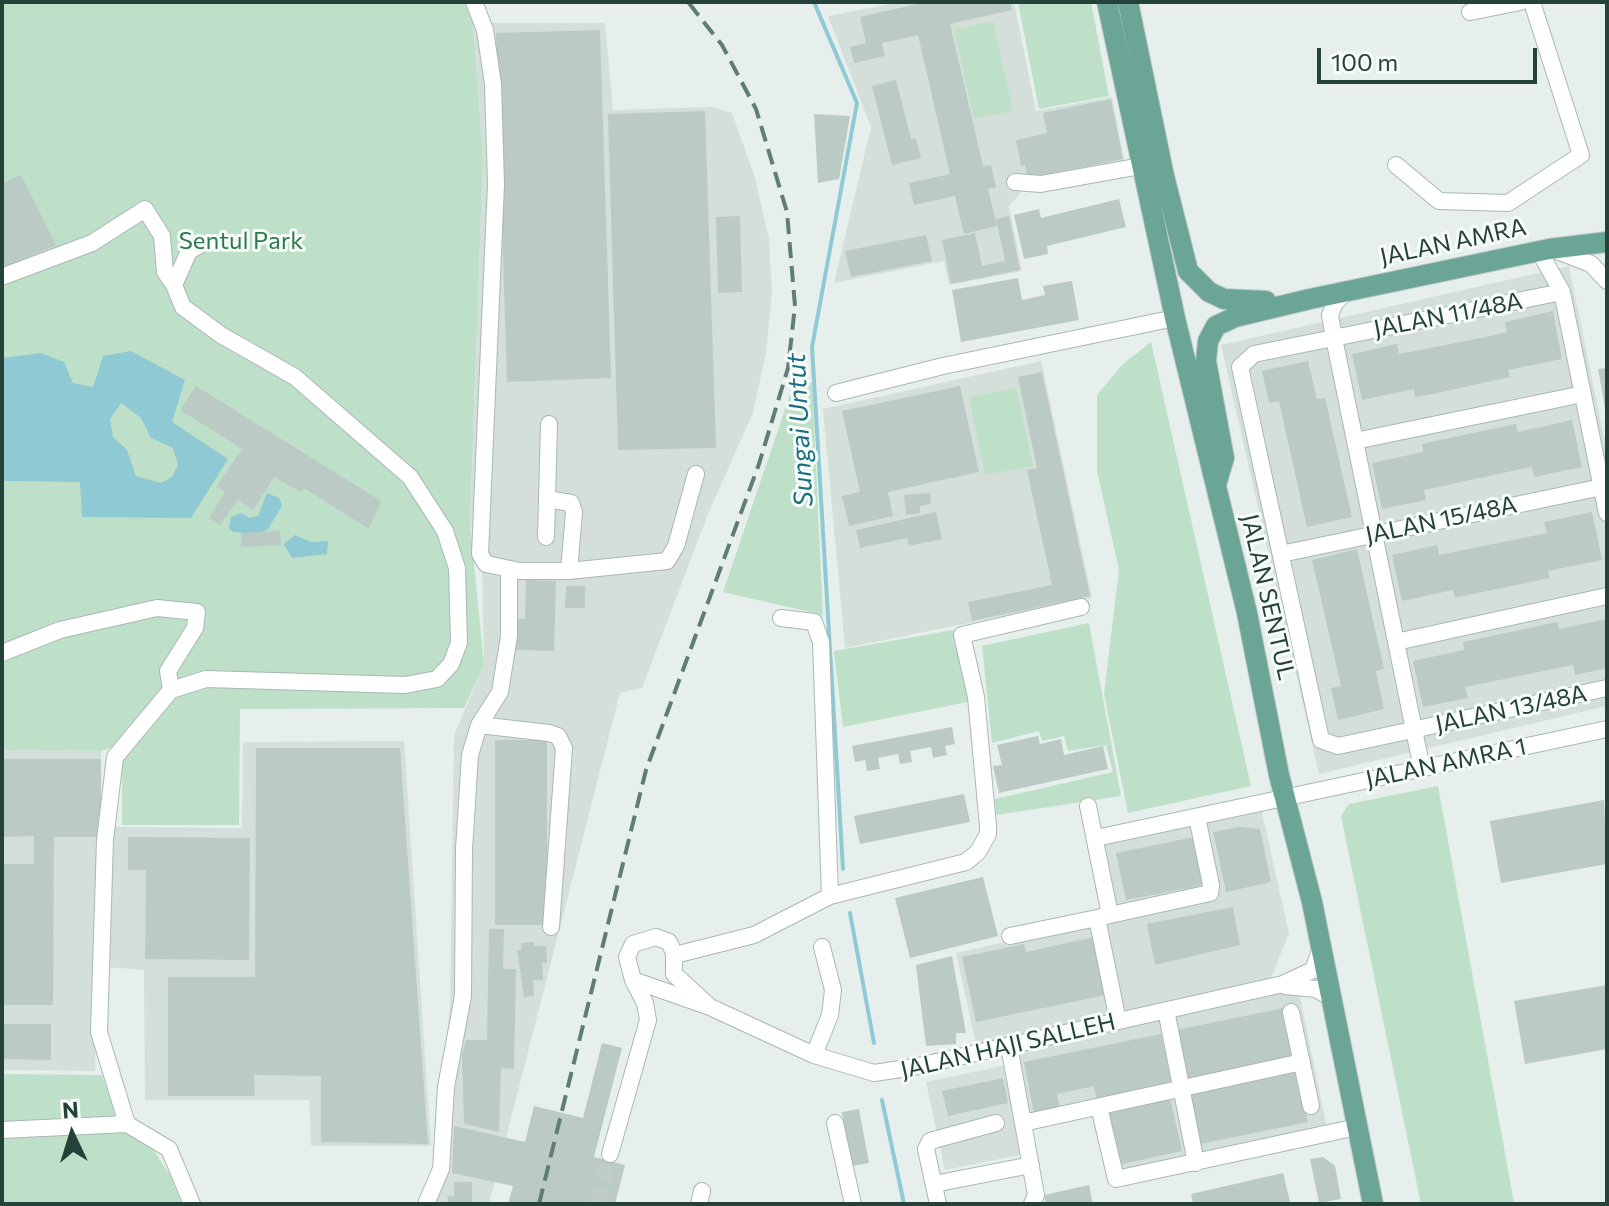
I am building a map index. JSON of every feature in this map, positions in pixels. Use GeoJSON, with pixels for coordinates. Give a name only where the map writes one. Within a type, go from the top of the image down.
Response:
{"type":"FeatureCollection","features":[{"type":"Feature","properties":{"kind":"main road","name":"JALAN SENTUL"},"geometry":{"type":"LineString","coordinates":[[1107,2],[1175,318],[1247,613],[1284,798],[1321,948],[1373,1204]]}},
{"type":"Feature","properties":{"kind":"main road"},"geometry":{"type":"LineString","coordinates":[[1128,2],[1164,176],[1188,271],[1209,292],[1224,299],[1262,302],[1310,299]]}},
{"type":"Feature","properties":{"kind":"main road","name":"JALAN AMRA"},"geometry":{"type":"LineString","coordinates":[[1310,299],[1544,250],[1607,242]]}},
{"type":"Feature","properties":{"kind":"main road"},"geometry":{"type":"LineString","coordinates":[[1216,485],[1224,458],[1206,361],[1208,341],[1216,326],[1235,317],[1310,299]]}},
{"type":"Feature","properties":{"kind":"street"},"geometry":{"type":"LineString","coordinates":[[474,2],[485,30],[493,84],[496,184],[480,554],[486,564],[509,570],[569,571],[667,561],[676,546],[696,474]]}},
{"type":"Feature","properties":{"kind":"street"},"geometry":{"type":"LineString","coordinates":[[1470,12],[1520,2]]}},
{"type":"Feature","properties":{"kind":"street"},"geometry":{"type":"LineString","coordinates":[[1396,165],[1439,201],[1508,203],[1581,155],[1532,2]]}},
{"type":"Feature","properties":{"kind":"street"},"geometry":{"type":"LineString","coordinates":[[1015,182],[1041,184],[1141,166]]}},
{"type":"Feature","properties":{"kind":"street"},"geometry":{"type":"LineString","coordinates":[[4,276],[92,243],[145,209],[162,236],[165,272],[183,307],[221,335],[295,377],[410,477],[445,531],[453,556],[459,643],[451,664],[437,679],[405,685],[206,679],[171,690],[115,757],[105,840],[99,1032],[127,1124]]}},
{"type":"Feature","properties":{"kind":"street"},"geometry":{"type":"LineString","coordinates":[[174,285],[189,251],[200,245]]}},
{"type":"Feature","properties":{"kind":"street"},"geometry":{"type":"LineString","coordinates":[[1544,250],[1577,257],[1607,281]]}},
{"type":"Feature","properties":{"kind":"street"},"geometry":{"type":"LineString","coordinates":[[1544,250],[1562,292],[1607,513]]}},
{"type":"Feature","properties":{"kind":"street"},"geometry":{"type":"LineString","coordinates":[[1347,291],[1335,303],[1330,315],[1422,769]]}},
{"type":"Feature","properties":{"kind":"street","name":"JALAN 11/48A"},"geometry":{"type":"LineString","coordinates":[[1281,554],[1240,367],[1254,354],[1562,292]]}},
{"type":"Feature","properties":{"kind":"street"},"geometry":{"type":"LineString","coordinates":[[836,393],[943,366],[1175,318]]}},
{"type":"Feature","properties":{"kind":"street"},"geometry":{"type":"LineString","coordinates":[[1355,441],[1583,394]]}},
{"type":"Feature","properties":{"kind":"street"},"geometry":{"type":"LineString","coordinates":[[546,537],[549,424]]}},
{"type":"Feature","properties":{"kind":"street","name":"JALAN 15/48A"},"geometry":{"type":"LineString","coordinates":[[1281,554],[1602,487]]}},
{"type":"Feature","properties":{"kind":"street"},"geometry":{"type":"LineString","coordinates":[[547,499],[571,503],[574,512],[569,571]]}},
{"type":"Feature","properties":{"kind":"street","name":"JALAN 13/48A"},"geometry":{"type":"LineString","coordinates":[[1281,554],[1321,740],[1338,746],[1607,688]]}},
{"type":"Feature","properties":{"kind":"street"},"geometry":{"type":"LineString","coordinates":[[426,1204],[441,1169],[446,1087],[463,996],[464,849],[470,755],[479,725],[500,692],[509,636],[509,570]]}},
{"type":"Feature","properties":{"kind":"street"},"geometry":{"type":"LineString","coordinates":[[1396,642],[1607,596]]}},
{"type":"Feature","properties":{"kind":"street"},"geometry":{"type":"LineString","coordinates":[[610,1154],[648,1020],[645,1003],[633,980],[627,957],[633,944],[656,937],[674,952],[754,935],[830,896],[966,862],[978,852],[988,834],[976,697],[962,635],[1081,607]]}},
{"type":"Feature","properties":{"kind":"street"},"geometry":{"type":"LineString","coordinates":[[2,653],[32,639],[88,626],[112,616],[157,608],[197,612],[195,628],[168,671],[171,690]]}},
{"type":"Feature","properties":{"kind":"street"},"geometry":{"type":"LineString","coordinates":[[781,618],[814,622],[821,642],[830,896]]}},
{"type":"Feature","properties":{"kind":"street"},"geometry":{"type":"LineString","coordinates":[[479,725],[549,733],[558,736],[564,748],[551,927]]}},
{"type":"Feature","properties":{"kind":"street","name":"JALAN AMRA 1"},"geometry":{"type":"LineString","coordinates":[[1096,838],[1607,729]]}},
{"type":"Feature","properties":{"kind":"street"},"geometry":{"type":"LineString","coordinates":[[1088,806],[1096,838],[1118,1021]]}},
{"type":"Feature","properties":{"kind":"street"},"geometry":{"type":"LineString","coordinates":[[1010,936],[1210,893],[1197,817]]}},
{"type":"Feature","properties":{"kind":"street"},"geometry":{"type":"LineString","coordinates":[[814,1055],[830,1015],[833,990],[822,947]]}},
{"type":"Feature","properties":{"kind":"street","name":"JALAN HAJI SALLEH"},"geometry":{"type":"LineString","coordinates":[[633,980],[710,1007],[814,1055],[855,1069],[890,1072],[1268,987],[1313,970],[1321,948]]}},
{"type":"Feature","properties":{"kind":"street","name":"JALAN HAJI SALLEH"},"geometry":{"type":"LineString","coordinates":[[674,952],[674,974],[710,1007]]}},
{"type":"Feature","properties":{"kind":"street","name":"JALAN HAJI SALLEH"},"geometry":{"type":"LineString","coordinates":[[1268,987],[1308,988],[1331,998]]}},
{"type":"Feature","properties":{"kind":"street"},"geometry":{"type":"LineString","coordinates":[[1166,1010],[1196,1163]]}},
{"type":"Feature","properties":{"kind":"street"},"geometry":{"type":"LineString","coordinates":[[1291,1012],[1311,1106]]}},
{"type":"Feature","properties":{"kind":"street"},"geometry":{"type":"LineString","coordinates":[[1009,1046],[1036,1195],[1032,1204]]}},
{"type":"Feature","properties":{"kind":"street"},"geometry":{"type":"LineString","coordinates":[[1023,1123],[1302,1062]]}},
{"type":"Feature","properties":{"kind":"street"},"geometry":{"type":"LineString","coordinates":[[1099,1107],[1116,1179],[1357,1127]]}},
{"type":"Feature","properties":{"kind":"street"},"geometry":{"type":"LineString","coordinates":[[835,1123],[853,1204]]}},
{"type":"Feature","properties":{"kind":"street"},"geometry":{"type":"LineString","coordinates":[[938,1204],[926,1149],[930,1141],[996,1123]]}},
{"type":"Feature","properties":{"kind":"street"},"geometry":{"type":"LineString","coordinates":[[2,1130],[127,1124],[169,1149],[192,1204]]}},
{"type":"Feature","properties":{"kind":"street"},"geometry":{"type":"LineString","coordinates":[[934,1184],[1031,1165]]}},
{"type":"Feature","properties":{"kind":"shaded area"},"geometry":{"type":"Polygon","coordinates":[[[901,2],[1014,2],[1036,111],[1112,97],[1124,160],[1022,180],[1019,195],[1009,206],[1022,271],[949,285],[944,261],[834,283],[871,127],[828,16],[901,2]]]}},
{"type":"Feature","properties":{"kind":"shaded area"},"geometry":{"type":"Polygon","coordinates":[[[473,23],[605,23],[613,110],[712,107],[732,113],[755,178],[769,239],[772,292],[766,352],[753,413],[708,514],[642,688],[620,693],[489,1204],[416,1204],[426,1190],[433,1163],[450,1008],[454,735],[484,665],[482,569],[470,523],[483,158],[473,23]]]}},
{"type":"Feature","properties":{"kind":"shaded area"},"geometry":{"type":"Polygon","coordinates":[[[1569,266],[1607,452],[1607,706],[1319,774],[1221,345],[1569,266]]]}},
{"type":"Feature","properties":{"kind":"shaded area"},"geometry":{"type":"Polygon","coordinates":[[[1041,361],[1092,598],[845,648],[823,409],[1041,361]]]}},
{"type":"Feature","properties":{"kind":"shaded area"},"geometry":{"type":"Polygon","coordinates":[[[404,741],[431,1146],[311,1146],[309,1100],[145,1100],[144,970],[107,967],[114,827],[242,828],[243,742],[404,741]]]}},
{"type":"Feature","properties":{"kind":"shaded area"},"geometry":{"type":"Polygon","coordinates":[[[2,750],[101,751],[95,1071],[2,1070],[2,750]]]}},
{"type":"Feature","properties":{"kind":"shaded area"},"geometry":{"type":"Polygon","coordinates":[[[1261,808],[1289,934],[1269,982],[977,1048],[956,953],[1114,917],[1101,844],[1261,808]]]}},
{"type":"Feature","properties":{"kind":"shaded area"},"geometry":{"type":"Polygon","coordinates":[[[1299,992],[1327,1128],[1117,1174],[1101,1103],[1030,1118],[1016,1050],[1267,993],[1299,992]]]}},
{"type":"Feature","properties":{"kind":"shaded area"},"geometry":{"type":"Polygon","coordinates":[[[1006,1065],[1025,1154],[945,1170],[926,1082],[1006,1065]]]}},
{"type":"Feature","properties":{"kind":"green space","name":"Sentul Park"},"geometry":{"type":"Polygon","coordinates":[[[2,2],[465,2],[473,23],[483,158],[470,523],[484,665],[464,708],[240,709],[239,825],[122,825],[122,753],[119,745],[101,751],[2,750],[2,2]]]}},
{"type":"Feature","properties":{"kind":"green space"},"geometry":{"type":"Polygon","coordinates":[[[1091,2],[1109,96],[1039,109],[1018,3],[1091,2]]]}},
{"type":"Feature","properties":{"kind":"green space"},"geometry":{"type":"Polygon","coordinates":[[[993,21],[1013,111],[974,119],[954,30],[993,21]]]}},
{"type":"Feature","properties":{"kind":"green space"},"geometry":{"type":"Polygon","coordinates":[[[1151,342],[1251,786],[1128,813],[1104,694],[1119,570],[1097,471],[1097,395],[1123,364],[1151,342]]]}},
{"type":"Feature","properties":{"kind":"green space"},"geometry":{"type":"Polygon","coordinates":[[[794,383],[812,383],[823,615],[723,592],[794,383]]]}},
{"type":"Feature","properties":{"kind":"green space"},"geometry":{"type":"Polygon","coordinates":[[[1016,388],[1033,466],[985,475],[969,397],[1016,388]]]}},
{"type":"Feature","properties":{"kind":"green space"},"geometry":{"type":"Polygon","coordinates":[[[1089,623],[1121,796],[996,815],[995,799],[1113,772],[1106,745],[1068,751],[1064,736],[1042,741],[1039,731],[992,743],[982,646],[1089,623]]]}},
{"type":"Feature","properties":{"kind":"green space"},"geometry":{"type":"Polygon","coordinates":[[[953,630],[972,701],[843,727],[834,651],[953,630]]]}},
{"type":"Feature","properties":{"kind":"green space"},"geometry":{"type":"Polygon","coordinates":[[[1438,786],[1514,1204],[1421,1204],[1341,816],[1349,804],[1438,786]]]}},
{"type":"Feature","properties":{"kind":"green space"},"geometry":{"type":"Polygon","coordinates":[[[2,1074],[102,1075],[116,1115],[139,1128],[170,1175],[182,1204],[2,1204],[2,1074]]]}},
{"type":"Feature","properties":{"kind":"water"},"geometry":{"type":"Polygon","coordinates":[[[131,351],[185,380],[172,422],[228,459],[191,518],[82,517],[80,482],[2,481],[2,358],[41,353],[64,362],[73,383],[93,387],[103,356],[131,351]],[[121,403],[110,419],[113,437],[127,450],[136,476],[161,483],[172,477],[178,465],[173,448],[151,438],[141,418],[121,403]]]}},
{"type":"Feature","properties":{"kind":"water"},"geometry":{"type":"Polygon","coordinates":[[[267,493],[279,498],[282,506],[268,529],[258,534],[233,532],[229,528],[231,517],[241,513],[250,518],[258,516],[267,493]]]}},
{"type":"Feature","properties":{"kind":"water"},"geometry":{"type":"Polygon","coordinates":[[[295,535],[311,542],[328,541],[327,554],[292,558],[284,544],[295,535]]]}},
{"type":"Feature","properties":{"kind":"building"},"geometry":{"type":"Polygon","coordinates":[[[926,2],[1010,2],[1012,10],[950,24],[983,166],[991,165],[996,187],[988,189],[997,226],[964,234],[955,196],[914,205],[909,183],[950,174],[918,35],[882,43],[885,56],[854,63],[850,47],[866,43],[860,17],[926,2]]]}},
{"type":"Feature","properties":{"kind":"building"},"geometry":{"type":"Polygon","coordinates":[[[600,30],[611,378],[507,382],[496,33],[600,30]]]}},
{"type":"Feature","properties":{"kind":"building"},"geometry":{"type":"Polygon","coordinates":[[[896,80],[911,139],[916,138],[921,158],[892,165],[872,86],[896,80]]]}},
{"type":"Feature","properties":{"kind":"building"},"geometry":{"type":"Polygon","coordinates":[[[1111,99],[1123,159],[1028,178],[1025,165],[1021,166],[1016,140],[1047,133],[1043,113],[1111,99]]]}},
{"type":"Feature","properties":{"kind":"building"},"geometry":{"type":"Polygon","coordinates":[[[705,111],[716,448],[618,450],[608,114],[705,111]]]}},
{"type":"Feature","properties":{"kind":"building"},"geometry":{"type":"Polygon","coordinates":[[[814,114],[850,116],[839,179],[818,183],[814,114]]]}},
{"type":"Feature","properties":{"kind":"building"},"geometry":{"type":"Polygon","coordinates":[[[21,175],[56,245],[2,268],[2,183],[21,175]]]}},
{"type":"Feature","properties":{"kind":"building"},"geometry":{"type":"Polygon","coordinates":[[[1119,199],[1126,227],[1047,246],[1048,254],[1024,259],[1014,215],[1039,209],[1041,218],[1119,199]]]}},
{"type":"Feature","properties":{"kind":"building"},"geometry":{"type":"Polygon","coordinates":[[[740,216],[742,292],[718,293],[716,217],[740,216]]]}},
{"type":"Feature","properties":{"kind":"building"},"geometry":{"type":"Polygon","coordinates":[[[1009,216],[1020,270],[951,284],[942,240],[975,233],[982,266],[1005,261],[996,219],[1009,216]]]}},
{"type":"Feature","properties":{"kind":"building"},"geometry":{"type":"Polygon","coordinates":[[[926,235],[932,261],[851,277],[845,251],[926,235]]]}},
{"type":"Feature","properties":{"kind":"building"},"geometry":{"type":"Polygon","coordinates":[[[1018,278],[1022,300],[1045,295],[1043,286],[1072,281],[1079,320],[961,342],[952,290],[1018,278]]]}},
{"type":"Feature","properties":{"kind":"building"},"geometry":{"type":"Polygon","coordinates":[[[1553,311],[1562,359],[1508,370],[1510,377],[1428,395],[1415,397],[1414,389],[1362,400],[1352,354],[1397,344],[1399,354],[1481,338],[1507,332],[1505,322],[1553,311]]]}},
{"type":"Feature","properties":{"kind":"building"},"geometry":{"type":"Polygon","coordinates":[[[1308,361],[1317,399],[1325,398],[1352,517],[1307,527],[1279,401],[1269,403],[1262,371],[1308,361]]]}},
{"type":"Feature","properties":{"kind":"building"},"geometry":{"type":"Polygon","coordinates":[[[1607,368],[1607,408],[1605,408],[1598,369],[1607,368]]]}},
{"type":"Feature","properties":{"kind":"building"},"geometry":{"type":"Polygon","coordinates":[[[1042,372],[1090,596],[972,621],[968,602],[1052,585],[1027,470],[1037,468],[1018,377],[1042,372]]]}},
{"type":"Feature","properties":{"kind":"building"},"geometry":{"type":"Polygon","coordinates":[[[196,386],[381,501],[369,529],[304,488],[301,492],[274,477],[253,510],[238,500],[220,525],[209,518],[225,492],[217,486],[242,449],[180,410],[196,386]]]}},
{"type":"Feature","properties":{"kind":"building"},"geometry":{"type":"Polygon","coordinates":[[[960,386],[979,472],[888,492],[893,516],[849,526],[842,496],[860,492],[842,411],[960,386]]]}},
{"type":"Feature","properties":{"kind":"building"},"geometry":{"type":"Polygon","coordinates":[[[1572,420],[1582,467],[1534,477],[1532,467],[1526,468],[1424,490],[1426,500],[1382,509],[1372,463],[1423,452],[1422,444],[1435,441],[1516,424],[1518,432],[1572,420]]]}},
{"type":"Feature","properties":{"kind":"building"},"geometry":{"type":"Polygon","coordinates":[[[930,493],[931,504],[920,506],[920,513],[906,515],[904,495],[930,493]]]}},
{"type":"Feature","properties":{"kind":"building"},"geometry":{"type":"Polygon","coordinates":[[[936,512],[942,539],[909,546],[907,538],[860,548],[856,530],[936,512]]]}},
{"type":"Feature","properties":{"kind":"building"},"geometry":{"type":"Polygon","coordinates":[[[1592,512],[1602,560],[1548,571],[1550,578],[1455,598],[1453,590],[1402,601],[1392,555],[1437,545],[1439,555],[1547,533],[1544,522],[1592,512]]]}},
{"type":"Feature","properties":{"kind":"building"},"geometry":{"type":"Polygon","coordinates":[[[280,531],[281,545],[241,547],[241,533],[280,531]]]}},
{"type":"Feature","properties":{"kind":"building"},"geometry":{"type":"Polygon","coordinates":[[[1357,549],[1384,669],[1376,671],[1384,709],[1338,720],[1331,688],[1341,686],[1312,560],[1357,549]]]}},
{"type":"Feature","properties":{"kind":"building"},"geometry":{"type":"Polygon","coordinates":[[[526,580],[556,581],[554,651],[515,650],[516,619],[525,619],[526,580]]]}},
{"type":"Feature","properties":{"kind":"building"},"geometry":{"type":"Polygon","coordinates":[[[566,586],[585,586],[585,608],[565,608],[566,586]]]}},
{"type":"Feature","properties":{"kind":"building"},"geometry":{"type":"Polygon","coordinates":[[[1607,619],[1607,668],[1575,675],[1573,665],[1465,687],[1468,698],[1423,707],[1413,661],[1464,650],[1463,642],[1557,622],[1559,629],[1607,619]]]}},
{"type":"Feature","properties":{"kind":"building"},"geometry":{"type":"Polygon","coordinates":[[[952,727],[955,744],[945,746],[947,755],[933,758],[931,747],[910,751],[912,762],[900,764],[898,754],[878,758],[880,769],[867,771],[865,760],[855,762],[852,746],[952,727]]]}},
{"type":"Feature","properties":{"kind":"building"},"geometry":{"type":"Polygon","coordinates":[[[1038,736],[1040,744],[1061,739],[1064,755],[1103,746],[1108,769],[999,793],[993,766],[1002,765],[997,745],[1038,736]]]}},
{"type":"Feature","properties":{"kind":"building"},"geometry":{"type":"Polygon","coordinates":[[[495,740],[547,740],[547,925],[495,925],[495,740]]]}},
{"type":"Feature","properties":{"kind":"building"},"geometry":{"type":"Polygon","coordinates":[[[256,748],[400,748],[428,1144],[321,1142],[321,1076],[254,1075],[255,1096],[168,1096],[168,977],[255,977],[256,748]]]}},
{"type":"Feature","properties":{"kind":"building"},"geometry":{"type":"Polygon","coordinates":[[[2,759],[101,759],[101,837],[54,837],[53,1005],[2,1005],[2,864],[34,864],[34,836],[2,837],[2,759]]]}},
{"type":"Feature","properties":{"kind":"building"},"geometry":{"type":"Polygon","coordinates":[[[964,794],[970,822],[860,844],[854,816],[964,794]]]}},
{"type":"Feature","properties":{"kind":"building"},"geometry":{"type":"Polygon","coordinates":[[[1604,800],[1607,864],[1501,883],[1490,821],[1604,800]]]}},
{"type":"Feature","properties":{"kind":"building"},"geometry":{"type":"Polygon","coordinates":[[[1240,827],[1260,829],[1271,882],[1226,892],[1213,832],[1240,827]]]}},
{"type":"Feature","properties":{"kind":"building"},"geometry":{"type":"Polygon","coordinates":[[[128,837],[250,838],[249,960],[145,959],[146,870],[128,870],[128,837]]]}},
{"type":"Feature","properties":{"kind":"building"},"geometry":{"type":"Polygon","coordinates":[[[1194,837],[1204,885],[1126,900],[1116,853],[1194,837]]]}},
{"type":"Feature","properties":{"kind":"building"},"geometry":{"type":"Polygon","coordinates":[[[983,877],[998,936],[910,958],[895,898],[983,877]]]}},
{"type":"Feature","properties":{"kind":"building"},"geometry":{"type":"Polygon","coordinates":[[[1233,907],[1240,945],[1155,965],[1147,924],[1233,907]]]}},
{"type":"Feature","properties":{"kind":"building"},"geometry":{"type":"Polygon","coordinates":[[[489,929],[504,929],[503,969],[516,969],[514,1069],[501,1068],[499,1132],[464,1124],[462,1055],[466,1040],[487,1040],[489,929]]]}},
{"type":"Feature","properties":{"kind":"building"},"geometry":{"type":"Polygon","coordinates":[[[1094,937],[1106,995],[976,1022],[962,957],[1024,944],[1026,952],[1094,937]]]}},
{"type":"Feature","properties":{"kind":"building"},"geometry":{"type":"Polygon","coordinates":[[[534,942],[534,946],[546,946],[547,963],[542,963],[543,980],[533,980],[534,996],[524,997],[517,950],[521,950],[521,943],[534,942]]]}},
{"type":"Feature","properties":{"kind":"building"},"geometry":{"type":"Polygon","coordinates":[[[952,956],[966,1033],[956,1033],[956,1044],[926,1046],[916,965],[952,956]]]}},
{"type":"Feature","properties":{"kind":"building"},"geometry":{"type":"Polygon","coordinates":[[[1607,985],[1607,1049],[1525,1064],[1514,1001],[1607,985]]]}},
{"type":"Feature","properties":{"kind":"building"},"geometry":{"type":"Polygon","coordinates":[[[1284,1008],[1295,1057],[1186,1080],[1176,1030],[1284,1008]]]}},
{"type":"Feature","properties":{"kind":"building"},"geometry":{"type":"Polygon","coordinates":[[[2,1024],[51,1024],[51,1060],[2,1059],[2,1024]]]}},
{"type":"Feature","properties":{"kind":"building"},"geometry":{"type":"Polygon","coordinates":[[[1161,1034],[1172,1085],[1097,1100],[1094,1086],[1057,1094],[1060,1109],[1034,1114],[1024,1062],[1161,1034]]]}},
{"type":"Feature","properties":{"kind":"building"},"geometry":{"type":"Polygon","coordinates":[[[602,1043],[622,1048],[594,1157],[625,1165],[615,1204],[508,1204],[513,1186],[452,1173],[454,1126],[525,1142],[534,1106],[583,1118],[602,1043]]]}},
{"type":"Feature","properties":{"kind":"building"},"geometry":{"type":"Polygon","coordinates":[[[1298,1072],[1308,1122],[1200,1144],[1190,1094],[1298,1072]]]}},
{"type":"Feature","properties":{"kind":"building"},"geometry":{"type":"Polygon","coordinates":[[[1003,1078],[1008,1103],[948,1116],[942,1091],[1003,1078]]]}},
{"type":"Feature","properties":{"kind":"building"},"geometry":{"type":"Polygon","coordinates":[[[1170,1098],[1182,1151],[1118,1165],[1106,1111],[1170,1098]]]}},
{"type":"Feature","properties":{"kind":"building"},"geometry":{"type":"Polygon","coordinates":[[[859,1109],[869,1163],[852,1166],[842,1112],[859,1109]]]}},
{"type":"Feature","properties":{"kind":"building"},"geometry":{"type":"Polygon","coordinates":[[[1323,1157],[1335,1166],[1341,1199],[1319,1203],[1310,1159],[1323,1157]]]}},
{"type":"Feature","properties":{"kind":"building"},"geometry":{"type":"Polygon","coordinates":[[[1283,1173],[1290,1202],[1193,1204],[1191,1194],[1283,1173]]]}},
{"type":"Feature","properties":{"kind":"building"},"geometry":{"type":"Polygon","coordinates":[[[454,1182],[472,1182],[472,1204],[448,1204],[448,1196],[454,1196],[454,1182]]]}},
{"type":"Feature","properties":{"kind":"building"},"geometry":{"type":"Polygon","coordinates":[[[1089,1185],[1093,1204],[1046,1204],[1044,1195],[1089,1185]]]}},
{"type":"Feature","properties":{"kind":"waterway","name":"Sungai Untut"},"geometry":{"type":"LineString","coordinates":[[814,2],[857,103],[812,347],[843,869]]}},
{"type":"Feature","properties":{"kind":"waterway","name":"Sungai Untut"},"geometry":{"type":"LineString","coordinates":[[850,913],[874,1043]]}},
{"type":"Feature","properties":{"kind":"waterway","name":"Sungai Untut"},"geometry":{"type":"LineString","coordinates":[[882,1100],[904,1204]]}},
{"type":"Feature","properties":{"kind":"tunnel"},"geometry":{"type":"LineString","coordinates":[[597,1204],[610,1154]]}},
{"type":"Feature","properties":{"kind":"railway"},"geometry":{"type":"LineString","coordinates":[[539,1204],[646,770],[759,464],[788,368],[795,306],[787,212],[756,109],[722,45],[688,2]]}}]}
